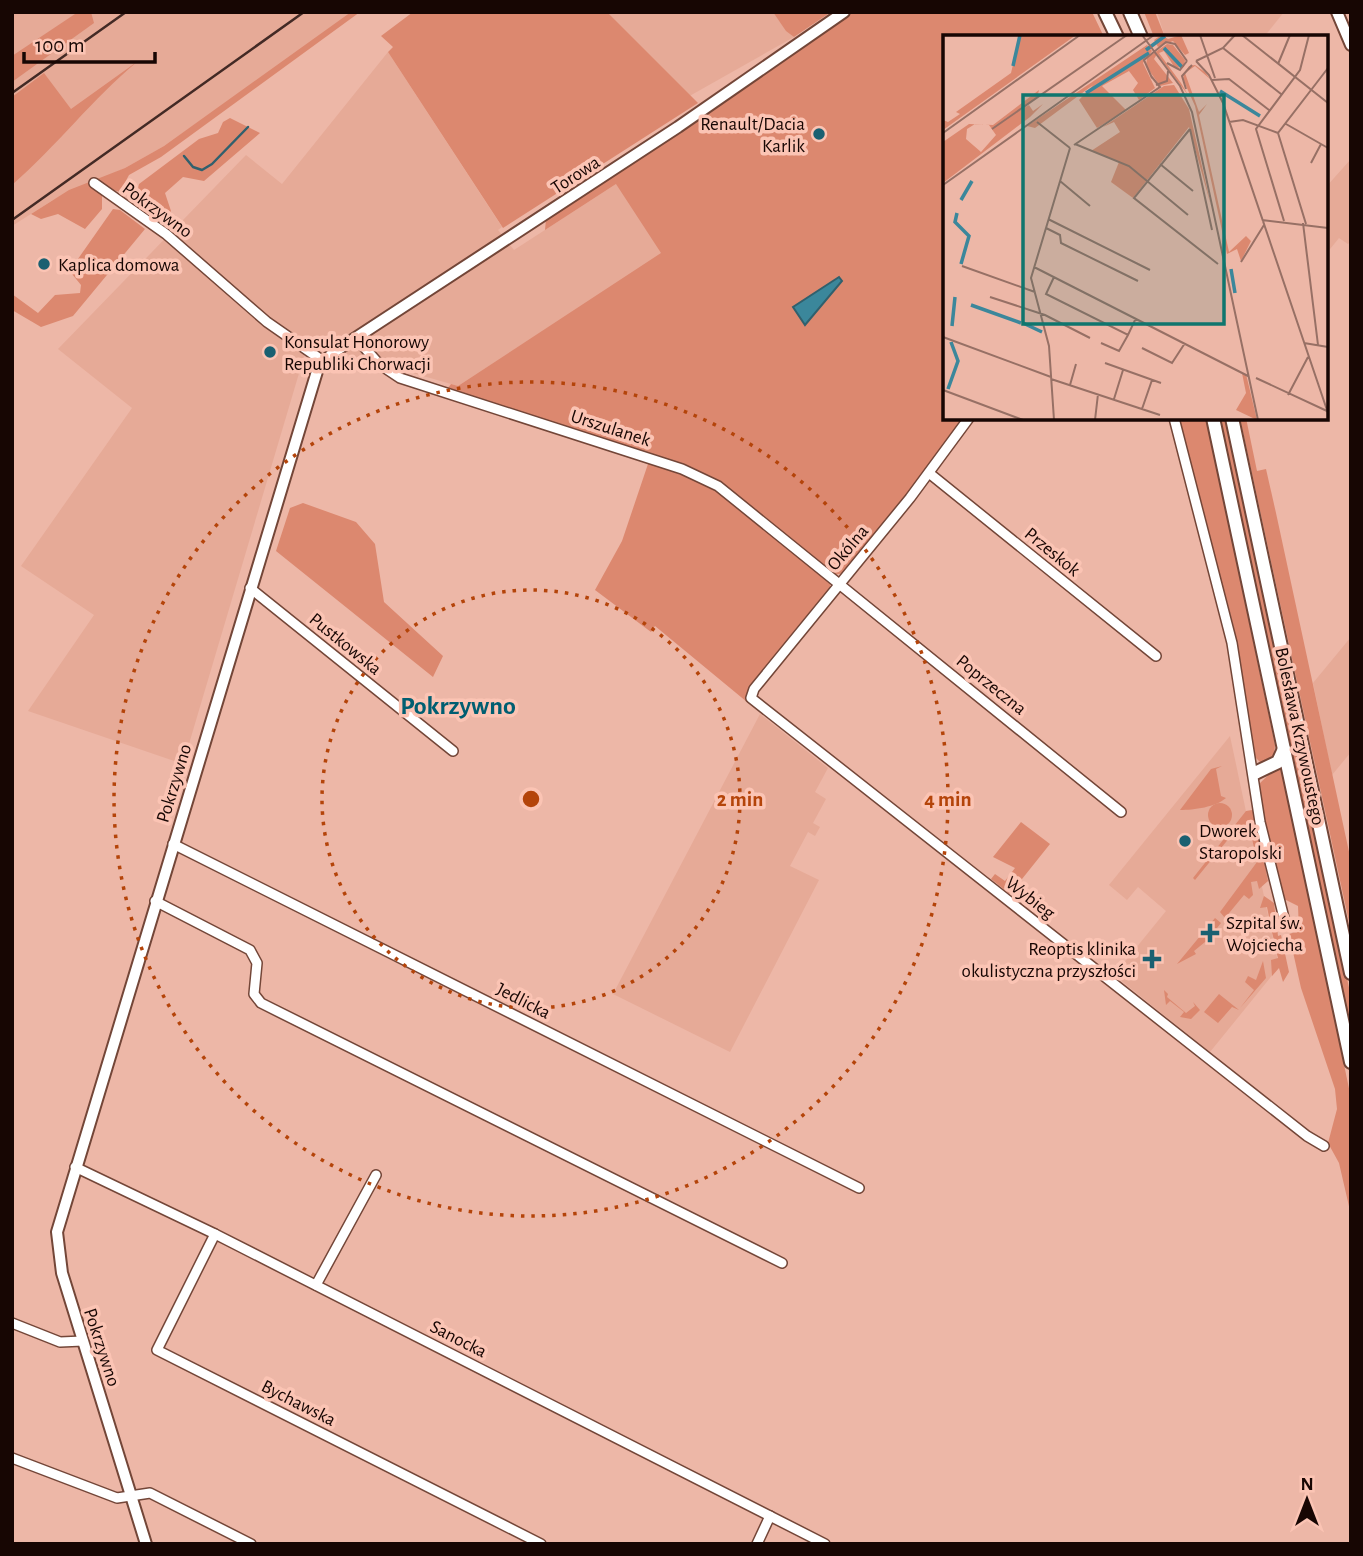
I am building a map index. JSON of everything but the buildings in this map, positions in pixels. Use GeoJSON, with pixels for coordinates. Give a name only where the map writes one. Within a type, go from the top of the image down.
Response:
{"type":"FeatureCollection","features":[{"type":"Feature","properties":{"kind":"main road"},"geometry":{"type":"LineString","coordinates":[[1105,12],[1116,35]]}},
{"type":"Feature","properties":{"kind":"main road"},"geometry":{"type":"LineString","coordinates":[[1130,12],[1140,35]]}},
{"type":"Feature","properties":{"kind":"main road","name":"Bolesława Krzywoustego"},"geometry":{"type":"LineString","coordinates":[[1213,420],[1351,1062]]}},
{"type":"Feature","properties":{"kind":"main road","name":"Bolesława Krzywoustego"},"geometry":{"type":"LineString","coordinates":[[1232,420],[1351,973]]}},
{"type":"Feature","properties":{"kind":"main road"},"geometry":{"type":"LineString","coordinates":[[1255,773],[1278,762],[1284,748]]}},
{"type":"Feature","properties":{"kind":"street","name":"Torowa"},"geometry":{"type":"LineString","coordinates":[[323,361],[678,127],[844,12]]}},
{"type":"Feature","properties":{"kind":"street"},"geometry":{"type":"LineString","coordinates":[[1337,12],[1351,45]]}},
{"type":"Feature","properties":{"kind":"street","name":"Pokrzywno"},"geometry":{"type":"LineString","coordinates":[[94,183],[166,234],[267,322],[310,355],[323,361],[316,372],[155,901],[75,1167],[56,1242],[62,1273],[146,1544]]}},
{"type":"Feature","properties":{"kind":"street","name":"Urszulanek"},"geometry":{"type":"LineString","coordinates":[[356,338],[379,364],[400,378],[701,477],[737,499],[840,583]]}},
{"type":"Feature","properties":{"kind":"street","name":"Okólna"},"geometry":{"type":"LineString","coordinates":[[751,698],[754,689],[929,474],[942,450],[967,420]]}},
{"type":"Feature","properties":{"kind":"street"},"geometry":{"type":"LineString","coordinates":[[1175,420],[1224,609],[1255,773],[1261,822],[1284,918]]}},
{"type":"Feature","properties":{"kind":"street","name":"Przeskok"},"geometry":{"type":"LineString","coordinates":[[929,474],[1156,656]]}},
{"type":"Feature","properties":{"kind":"street","name":"Poprzeczna"},"geometry":{"type":"LineString","coordinates":[[840,583],[1121,812]]}},
{"type":"Feature","properties":{"kind":"street","name":"Pustkowska"},"geometry":{"type":"LineString","coordinates":[[250,588],[453,751]]}},
{"type":"Feature","properties":{"kind":"street","name":"Wybieg"},"geometry":{"type":"LineString","coordinates":[[751,698],[1307,1136],[1324,1146]]}},
{"type":"Feature","properties":{"kind":"street","name":"Jedlicka"},"geometry":{"type":"LineString","coordinates":[[173,844],[859,1188]]}},
{"type":"Feature","properties":{"kind":"street"},"geometry":{"type":"LineString","coordinates":[[155,901],[250,950],[257,963],[254,993],[261,1003],[782,1263]]}},
{"type":"Feature","properties":{"kind":"street","name":"Sanocka"},"geometry":{"type":"LineString","coordinates":[[75,1167],[215,1234],[825,1544]]}},
{"type":"Feature","properties":{"kind":"street"},"geometry":{"type":"LineString","coordinates":[[316,1285],[376,1175]]}},
{"type":"Feature","properties":{"kind":"street","name":"Bychawska"},"geometry":{"type":"LineString","coordinates":[[215,1234],[157,1350],[541,1544]]}},
{"type":"Feature","properties":{"kind":"street"},"geometry":{"type":"LineString","coordinates":[[12,1323],[61,1342],[83,1341]]}},
{"type":"Feature","properties":{"kind":"street"},"geometry":{"type":"LineString","coordinates":[[12,1458],[117,1498],[150,1493],[251,1544]]}},
{"type":"Feature","properties":{"kind":"street"},"geometry":{"type":"LineString","coordinates":[[757,1544],[770,1516]]}},
{"type":"Feature","properties":{"kind":"shaded area"},"geometry":{"type":"Polygon","coordinates":[[[12,12],[354,12],[164,146],[125,168],[53,200],[12,226],[12,12]]]}},
{"type":"Feature","properties":{"kind":"shaded area"},"geometry":{"type":"Polygon","coordinates":[[[78,12],[91,12],[94,23],[12,82],[12,56],[78,12]]]}},
{"type":"Feature","properties":{"kind":"shaded area"},"geometry":{"type":"Polygon","coordinates":[[[351,12],[360,12],[161,157],[129,175],[120,192],[109,189],[102,194],[102,209],[85,229],[58,214],[41,219],[31,214],[69,190],[125,168],[164,146],[351,12]]]}},
{"type":"Feature","properties":{"kind":"shaded area"},"geometry":{"type":"Polygon","coordinates":[[[413,12],[607,12],[698,103],[503,228],[388,52],[393,47],[381,36],[413,12]]]}},
{"type":"Feature","properties":{"kind":"shaded area"},"geometry":{"type":"Polygon","coordinates":[[[607,12],[778,12],[794,37],[686,98],[607,12]]]}},
{"type":"Feature","properties":{"kind":"shaded area"},"geometry":{"type":"Polygon","coordinates":[[[773,12],[831,12],[794,37],[786,31],[773,12]]]}},
{"type":"Feature","properties":{"kind":"shaded area"},"geometry":{"type":"Polygon","coordinates":[[[852,12],[1092,12],[1103,35],[943,35],[943,420],[962,420],[935,456],[930,470],[849,572],[834,575],[730,490],[706,475],[448,388],[451,384],[458,386],[661,253],[616,184],[545,230],[546,219],[852,12]]]}},
{"type":"Feature","properties":{"kind":"shaded area"},"geometry":{"type":"Polygon","coordinates":[[[1144,12],[1155,12],[1164,35],[1153,35],[1144,12]]]}},
{"type":"Feature","properties":{"kind":"shaded area"},"geometry":{"type":"Polygon","coordinates":[[[1157,12],[1284,12],[1266,35],[1164,35],[1157,12]]]}},
{"type":"Feature","properties":{"kind":"shaded area"},"geometry":{"type":"Polygon","coordinates":[[[943,38],[661,254],[458,386],[308,343],[183,764],[28,711],[94,615],[21,566],[132,408],[58,349],[246,155],[282,184],[388,52],[502,227],[498,230],[514,250],[616,184],[943,38]]]}},
{"type":"Feature","properties":{"kind":"shaded area"},"geometry":{"type":"Polygon","coordinates":[[[138,61],[12,185],[12,97],[44,73],[71,109],[138,61]]]}},
{"type":"Feature","properties":{"kind":"shaded area"},"geometry":{"type":"Polygon","coordinates":[[[230,118],[260,133],[204,181],[183,177],[165,193],[171,211],[163,221],[141,200],[139,184],[199,139],[218,133],[223,122],[230,118]]]}},
{"type":"Feature","properties":{"kind":"shaded area"},"geometry":{"type":"Polygon","coordinates":[[[1351,159],[1351,241],[1348,244],[1339,238],[1328,252],[1328,185],[1351,159]]]}},
{"type":"Feature","properties":{"kind":"shaded area"},"geometry":{"type":"Polygon","coordinates":[[[113,209],[120,210],[145,229],[73,316],[41,327],[12,310],[12,294],[38,313],[55,295],[80,293],[81,285],[72,274],[73,266],[113,209]]]}},
{"type":"Feature","properties":{"kind":"shaded area"},"geometry":{"type":"Polygon","coordinates":[[[1179,420],[1206,420],[1275,745],[1274,757],[1263,765],[1254,756],[1233,624],[1179,420]]]}},
{"type":"Feature","properties":{"kind":"shaded area"},"geometry":{"type":"Polygon","coordinates":[[[1219,420],[1227,420],[1351,997],[1351,1037],[1219,420]]]}},
{"type":"Feature","properties":{"kind":"shaded area"},"geometry":{"type":"Polygon","coordinates":[[[1240,420],[1246,420],[1257,471],[1266,469],[1276,513],[1351,861],[1351,931],[1240,420]]]}},
{"type":"Feature","properties":{"kind":"shaded area"},"geometry":{"type":"Polygon","coordinates":[[[649,461],[714,487],[830,583],[830,590],[748,693],[747,702],[655,626],[651,632],[595,590],[622,541],[649,461]]]}},
{"type":"Feature","properties":{"kind":"shaded area"},"geometry":{"type":"Polygon","coordinates":[[[303,503],[356,522],[375,544],[384,602],[443,656],[433,677],[276,551],[290,508],[303,503]]]}},
{"type":"Feature","properties":{"kind":"shaded area"},"geometry":{"type":"Polygon","coordinates":[[[1351,637],[1351,752],[1332,775],[1313,683],[1351,637]]]}},
{"type":"Feature","properties":{"kind":"shaded area"},"geometry":{"type":"Polygon","coordinates":[[[760,714],[828,768],[815,792],[826,799],[813,823],[820,827],[815,836],[808,832],[790,866],[819,880],[730,1052],[613,994],[760,714]]]}},
{"type":"Feature","properties":{"kind":"shaded area","name":"Szpital św. Wojciecha"},"geometry":{"type":"Polygon","coordinates":[[[1230,736],[1279,967],[1210,1052],[1114,975],[1166,911],[1138,887],[1127,900],[1109,885],[1230,736]]]}},
{"type":"Feature","properties":{"kind":"shaded area"},"geometry":{"type":"Polygon","coordinates":[[[1281,763],[1351,1098],[1351,1215],[1339,1163],[1328,1143],[1337,1109],[1335,1089],[1301,988],[1289,934],[1299,931],[1298,906],[1282,898],[1264,823],[1259,784],[1281,763]]]}},
{"type":"Feature","properties":{"kind":"shaded area"},"geometry":{"type":"Polygon","coordinates":[[[1222,766],[1216,769],[1221,796],[1226,798],[1211,806],[1180,810],[1211,769],[1222,766]]]}},
{"type":"Feature","properties":{"kind":"shaded area"},"geometry":{"type":"Polygon","coordinates":[[[1220,803],[1229,806],[1232,815],[1229,824],[1220,827],[1211,824],[1208,815],[1211,806],[1220,803]]]}},
{"type":"Feature","properties":{"kind":"shaded area"},"geometry":{"type":"Polygon","coordinates":[[[1252,810],[1255,813],[1268,881],[1259,889],[1257,881],[1251,882],[1253,895],[1249,899],[1244,895],[1225,918],[1220,912],[1257,862],[1252,839],[1239,826],[1195,880],[1193,878],[1246,811],[1252,810]]]}},
{"type":"Feature","properties":{"kind":"shaded area"},"geometry":{"type":"Polygon","coordinates":[[[1021,822],[1050,844],[1010,894],[991,879],[995,874],[1005,881],[1015,868],[993,857],[1021,822]]]}},
{"type":"Feature","properties":{"kind":"shaded area"},"geometry":{"type":"Polygon","coordinates":[[[1264,896],[1274,903],[1278,936],[1281,935],[1289,972],[1283,982],[1279,968],[1272,976],[1271,960],[1278,958],[1274,943],[1268,944],[1274,940],[1270,925],[1264,926],[1270,922],[1267,907],[1260,908],[1264,896]]]}},
{"type":"Feature","properties":{"kind":"shaded area"},"geometry":{"type":"Polygon","coordinates":[[[1215,918],[1221,923],[1217,928],[1222,932],[1219,935],[1215,930],[1205,938],[1209,943],[1205,942],[1194,951],[1196,954],[1177,964],[1215,918]]]}},
{"type":"Feature","properties":{"kind":"shaded area"},"geometry":{"type":"Polygon","coordinates":[[[1263,961],[1266,978],[1240,1008],[1254,990],[1245,982],[1248,976],[1256,980],[1263,961]]]}},
{"type":"Feature","properties":{"kind":"shaded area"},"geometry":{"type":"Polygon","coordinates":[[[1164,990],[1168,994],[1167,997],[1186,1013],[1195,1006],[1193,1002],[1200,1010],[1191,1019],[1180,1017],[1184,1012],[1170,1001],[1166,1005],[1164,990]]]}},
{"type":"Feature","properties":{"kind":"shaded area"},"geometry":{"type":"Polygon","coordinates":[[[1219,994],[1239,1010],[1232,1007],[1218,1023],[1204,1012],[1219,994]]]}},
{"type":"Feature","properties":{"kind":"water"},"geometry":{"type":"Polygon","coordinates":[[[839,277],[842,281],[805,325],[793,307],[839,277]]]}},
{"type":"Feature","properties":{"kind":"waterway"},"geometry":{"type":"LineString","coordinates":[[184,156],[193,167],[202,170],[212,164],[248,127]]}},
{"type":"Feature","properties":{"kind":"railway"},"geometry":{"type":"LineString","coordinates":[[12,93],[126,12]]}},
{"type":"Feature","properties":{"kind":"railway"},"geometry":{"type":"LineString","coordinates":[[12,220],[304,12]]}},
{"type":"Feature","properties":{"kind":"place","name":"Renault/Dacia Karlik"},"geometry":{"type":"Point","coordinates":[819,134]}},
{"type":"Feature","properties":{"kind":"place","name":"Kaplica domowa"},"geometry":{"type":"Point","coordinates":[44,264]}},
{"type":"Feature","properties":{"kind":"place","name":"Konsulat Honorowy Republiki Chorwacji"},"geometry":{"type":"Point","coordinates":[270,352]}},
{"type":"Feature","properties":{"kind":"place","name":"Dworek Staropolski"},"geometry":{"type":"Point","coordinates":[1185,841]}},
{"type":"Feature","properties":{"kind":"place","name":"Szpital św. Wojciecha"},"geometry":{"type":"Point","coordinates":[1210,933]}},
{"type":"Feature","properties":{"kind":"place","name":"Reoptis klinika okulistyczna przyszłości"},"geometry":{"type":"Point","coordinates":[1152,959]}},
{"type":"Feature","properties":{"kind":"district","name":"Pokrzywno"},"geometry":{"type":"Point","coordinates":[458,705]}}]}
